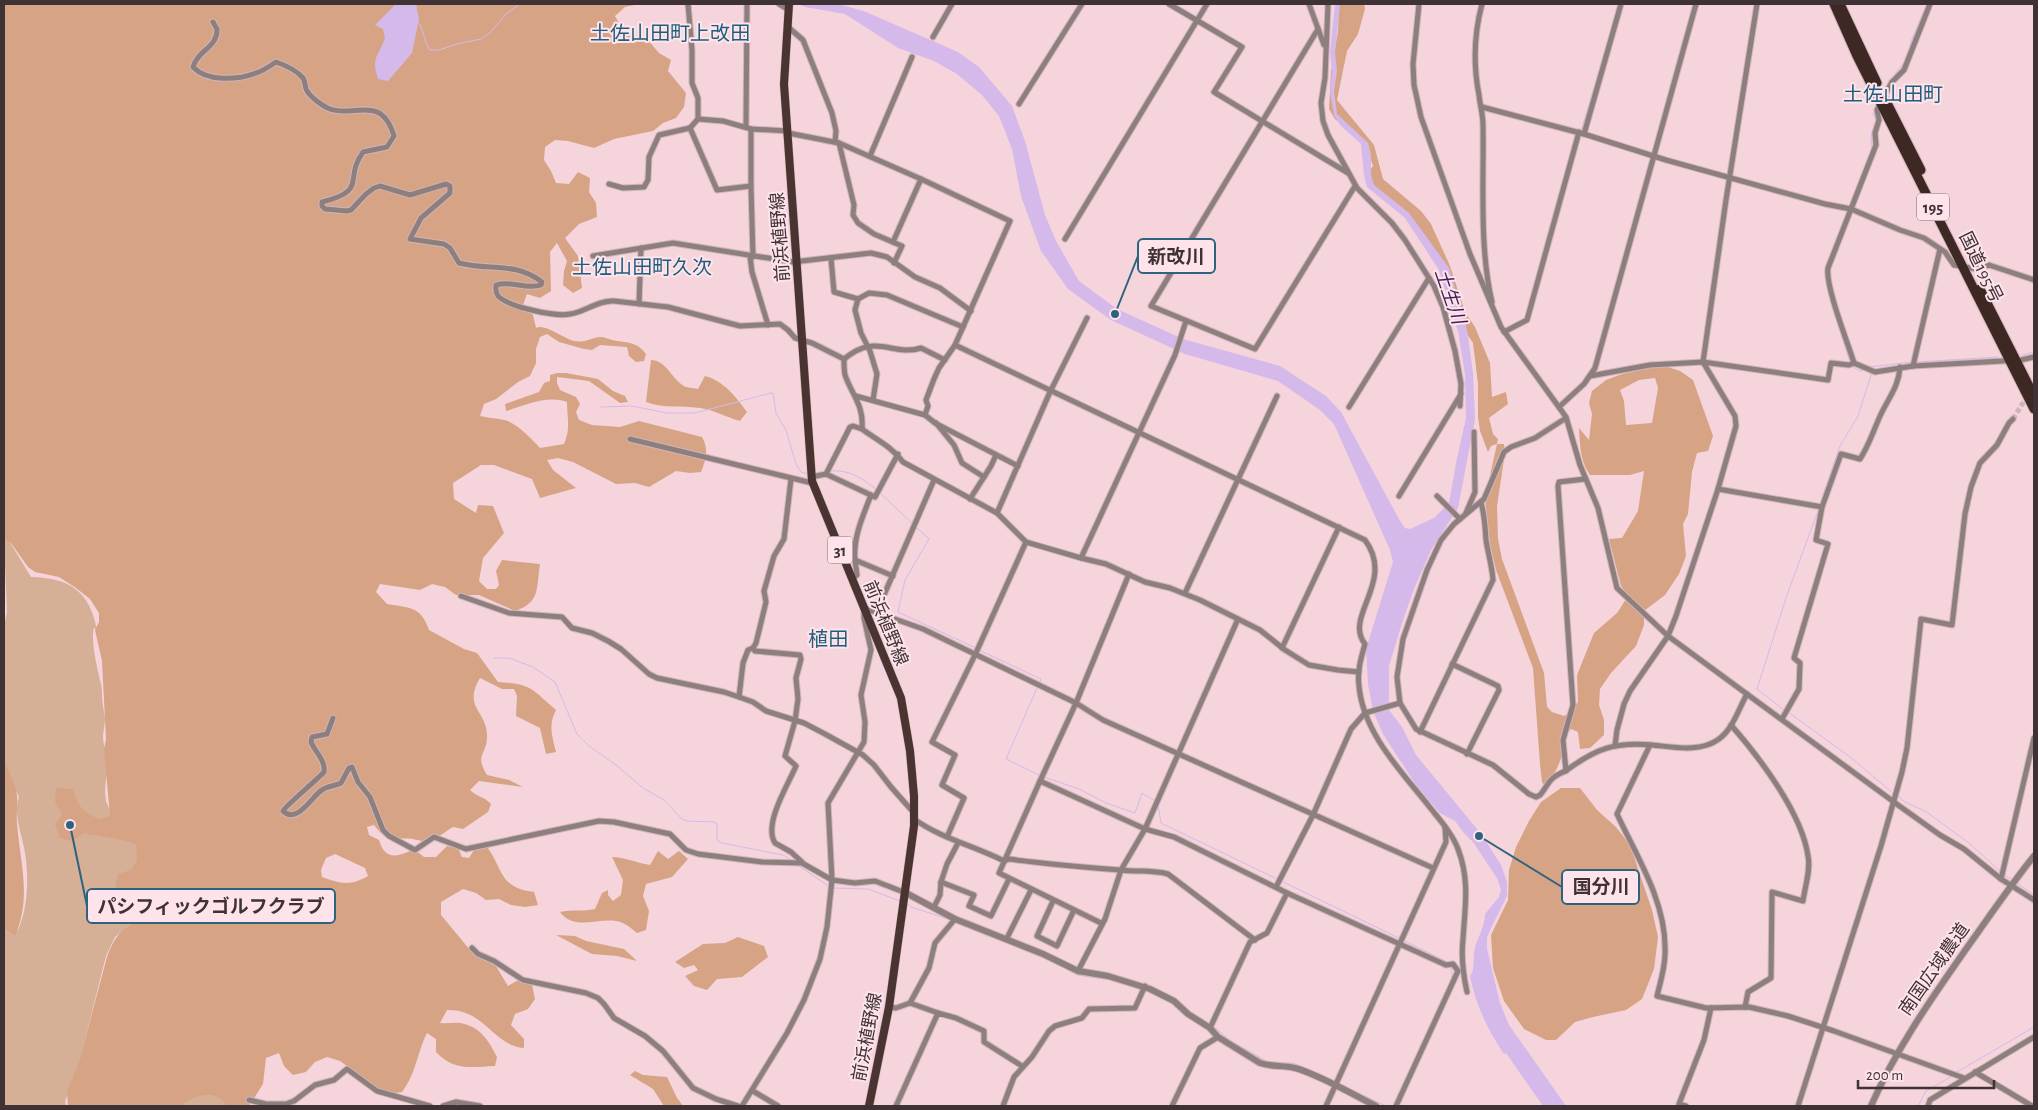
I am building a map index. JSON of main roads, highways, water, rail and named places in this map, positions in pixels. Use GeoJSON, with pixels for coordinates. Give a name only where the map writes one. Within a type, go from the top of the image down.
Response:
{"type":"FeatureCollection","features":[{"type":"Feature","properties":{"kind":"highway","name":"国道195号"},"geometry":{"type":"LineString","coordinates":[[1834,4],[2013,360],[2034,396]]}},
{"type":"Feature","properties":{"kind":"highway","name":"国道195号"},"geometry":{"type":"LineString","coordinates":[[1840,4],[1882,99]]}},
{"type":"Feature","properties":{"kind":"highway","name":"国道195号"},"geometry":{"type":"LineString","coordinates":[[2013,360],[2034,409]]}},
{"type":"Feature","properties":{"kind":"main road","name":"前浜植野線"},"geometry":{"type":"LineString","coordinates":[[789,7],[784,84],[812,480],[901,698],[910,751],[914,816],[906,893],[889,1007],[869,1106]]}},
{"type":"Feature","properties":{"kind":"water"},"geometry":{"type":"Polygon","coordinates":[[[396,4],[416,4],[419,19],[412,53],[388,81],[378,79],[376,71],[376,57],[385,38],[383,29],[375,25],[396,4]]]}},
{"type":"Feature","properties":{"kind":"water","name":"土生川"},"geometry":{"type":"Polygon","coordinates":[[[799,4],[839,4],[866,12],[958,52],[979,67],[1012,106],[1025,141],[1045,215],[1056,241],[1079,281],[1117,309],[1183,339],[1280,366],[1326,396],[1341,412],[1400,521],[1405,528],[1410,529],[1434,518],[1449,503],[1466,418],[1465,374],[1458,331],[1439,270],[1405,218],[1367,187],[1361,144],[1340,125],[1334,115],[1330,92],[1332,71],[1330,52],[1335,4],[1340,4],[1335,52],[1337,71],[1334,92],[1337,114],[1368,143],[1371,155],[1371,175],[1374,185],[1409,213],[1449,268],[1467,330],[1473,373],[1475,419],[1458,508],[1431,550],[1403,620],[1389,666],[1389,710],[1402,727],[1416,755],[1482,835],[1501,865],[1507,882],[1507,896],[1487,938],[1487,949],[1500,1003],[1509,1025],[1566,1106],[1543,1106],[1506,1053],[1504,1054],[1498,1045],[1487,1026],[1475,997],[1470,976],[1473,968],[1474,952],[1484,924],[1485,914],[1499,897],[1501,890],[1497,878],[1473,842],[1455,821],[1440,813],[1416,785],[1383,734],[1373,711],[1368,684],[1366,649],[1393,562],[1390,550],[1334,424],[1320,410],[1278,381],[1185,354],[1111,320],[1068,289],[1041,251],[1021,196],[1012,149],[999,116],[982,95],[957,74],[934,61],[898,48],[845,14],[805,7],[799,4]]]}},
{"type":"Feature","properties":{"kind":"waterway"},"geometry":{"type":"LineString","coordinates":[[418,22],[430,50],[439,50],[481,39],[490,33],[506,14],[520,4]]}},
{"type":"Feature","properties":{"kind":"waterway"},"geometry":{"type":"LineString","coordinates":[[1890,81],[1905,61],[1927,4]]}},
{"type":"Feature","properties":{"kind":"waterway"},"geometry":{"type":"LineString","coordinates":[[1581,131],[1595,85]]}},
{"type":"Feature","properties":{"kind":"waterway"},"geometry":{"type":"LineString","coordinates":[[1872,149],[1871,136],[1876,120],[1873,113]]}},
{"type":"Feature","properties":{"kind":"waterway"},"geometry":{"type":"LineString","coordinates":[[1835,316],[1850,362]]}},
{"type":"Feature","properties":{"kind":"waterway"},"geometry":{"type":"LineString","coordinates":[[2022,355],[2034,352]]}},
{"type":"Feature","properties":{"kind":"waterway"},"geometry":{"type":"LineString","coordinates":[[1916,362],[1998,357]]}},
{"type":"Feature","properties":{"kind":"waterway"},"geometry":{"type":"LineString","coordinates":[[1869,367],[1912,362]]}},
{"type":"Feature","properties":{"kind":"waterway"},"geometry":{"type":"LineString","coordinates":[[1851,366],[1860,371],[1863,370]]}},
{"type":"Feature","properties":{"kind":"waterway"},"geometry":{"type":"LineString","coordinates":[[1820,504],[1840,446],[1858,416],[1872,372]]}},
{"type":"Feature","properties":{"kind":"waterway"},"geometry":{"type":"LineString","coordinates":[[601,407],[632,406],[667,413],[695,413],[773,393],[776,413],[786,430],[796,464],[801,472],[808,474]]}},
{"type":"Feature","properties":{"kind":"waterway"},"geometry":{"type":"LineString","coordinates":[[829,471],[849,473],[877,490]]}},
{"type":"Feature","properties":{"kind":"waterway"},"geometry":{"type":"LineString","coordinates":[[880,493],[913,524]]}},
{"type":"Feature","properties":{"kind":"waterway"},"geometry":{"type":"LineString","coordinates":[[1784,710],[1757,689],[1787,595],[1819,508]]}},
{"type":"Feature","properties":{"kind":"waterway"},"geometry":{"type":"LineString","coordinates":[[916,527],[929,539],[905,580],[898,612],[976,648]]}},
{"type":"Feature","properties":{"kind":"waterway"},"geometry":{"type":"LineString","coordinates":[[979,650],[1041,679],[1039,684]]}},
{"type":"Feature","properties":{"kind":"waterway"},"geometry":{"type":"LineString","coordinates":[[494,658],[509,658],[533,667],[555,682],[577,734],[589,746],[616,765],[643,788],[664,800],[682,819],[687,821],[714,822],[717,824],[717,840],[722,843],[783,855],[791,860]]}},
{"type":"Feature","properties":{"kind":"waterway"},"geometry":{"type":"LineString","coordinates":[[1037,688],[1006,759],[1041,776]]}},
{"type":"Feature","properties":{"kind":"waterway"},"geometry":{"type":"LineString","coordinates":[[1788,712],[1850,757],[1893,793]]}},
{"type":"Feature","properties":{"kind":"waterway"},"geometry":{"type":"LineString","coordinates":[[1044,777],[1079,789],[1106,803],[1135,813],[1142,793],[1155,801]]}},
{"type":"Feature","properties":{"kind":"waterway"},"geometry":{"type":"LineString","coordinates":[[1897,795],[1905,802],[1925,811],[1969,843],[2001,872]]}},
{"type":"Feature","properties":{"kind":"waterway"},"geometry":{"type":"LineString","coordinates":[[1158,804],[1161,823],[1277,879]]}},
{"type":"Feature","properties":{"kind":"waterway"},"geometry":{"type":"LineString","coordinates":[[796,864],[830,887]]}},
{"type":"Feature","properties":{"kind":"waterway"},"geometry":{"type":"LineString","coordinates":[[2004,875],[2011,879]]}},
{"type":"Feature","properties":{"kind":"waterway"},"geometry":{"type":"LineString","coordinates":[[1281,881],[1401,939]]}},
{"type":"Feature","properties":{"kind":"waterway"},"geometry":{"type":"LineString","coordinates":[[2017,883],[2034,895]]}},
{"type":"Feature","properties":{"kind":"waterway"},"geometry":{"type":"LineString","coordinates":[[834,888],[868,889],[900,901]]}},
{"type":"Feature","properties":{"kind":"waterway"},"geometry":{"type":"LineString","coordinates":[[906,903],[911,907],[951,920]]}},
{"type":"Feature","properties":{"kind":"waterway"},"geometry":{"type":"LineString","coordinates":[[1405,941],[1447,962]]}},
{"type":"Feature","properties":{"kind":"waterway"},"geometry":{"type":"LineString","coordinates":[[1061,966],[1077,975],[1112,980]]}},
{"type":"Feature","properties":{"kind":"waterway"},"geometry":{"type":"LineString","coordinates":[[1438,1008],[1451,981],[1452,971],[1450,966]]}},
{"type":"Feature","properties":{"kind":"waterway"},"geometry":{"type":"LineString","coordinates":[[1213,1027],[1229,1040],[1268,1062],[1293,1063],[1308,1069]]}},
{"type":"Feature","properties":{"kind":"waterway"},"geometry":{"type":"LineString","coordinates":[[1957,1072],[2034,1027]]}},
{"type":"Feature","properties":{"kind":"waterway"},"geometry":{"type":"LineString","coordinates":[[1918,1106],[1926,1091],[1952,1076]]}},
{"type":"Feature","properties":{"kind":"waterway"},"geometry":{"type":"LineString","coordinates":[[1354,1091],[1386,1106]]}},
{"type":"Feature","properties":{"kind":"tunnel"},"geometry":{"type":"LineString","coordinates":[[2013,419],[2034,385]]}},
{"type":"Feature","properties":{"kind":"place","name":"新改川"},"geometry":{"type":"Point","coordinates":[1115,314]}},
{"type":"Feature","properties":{"kind":"place","name":"パシフィックゴルフクラブ"},"geometry":{"type":"Point","coordinates":[70,825]}},
{"type":"Feature","properties":{"kind":"place","name":"国分川"},"geometry":{"type":"Point","coordinates":[1479,836]}},
{"type":"Feature","properties":{"kind":"district","name":"土佐山田町上改田"},"geometry":{"type":"Point","coordinates":[670,33]}},
{"type":"Feature","properties":{"kind":"district","name":"土佐山田町"},"geometry":{"type":"Point","coordinates":[1893,94]}},
{"type":"Feature","properties":{"kind":"district","name":"土佐山田町久次"},"geometry":{"type":"Point","coordinates":[642,267]}},
{"type":"Feature","properties":{"kind":"district","name":"植田"},"geometry":{"type":"Point","coordinates":[828,639]}}]}
